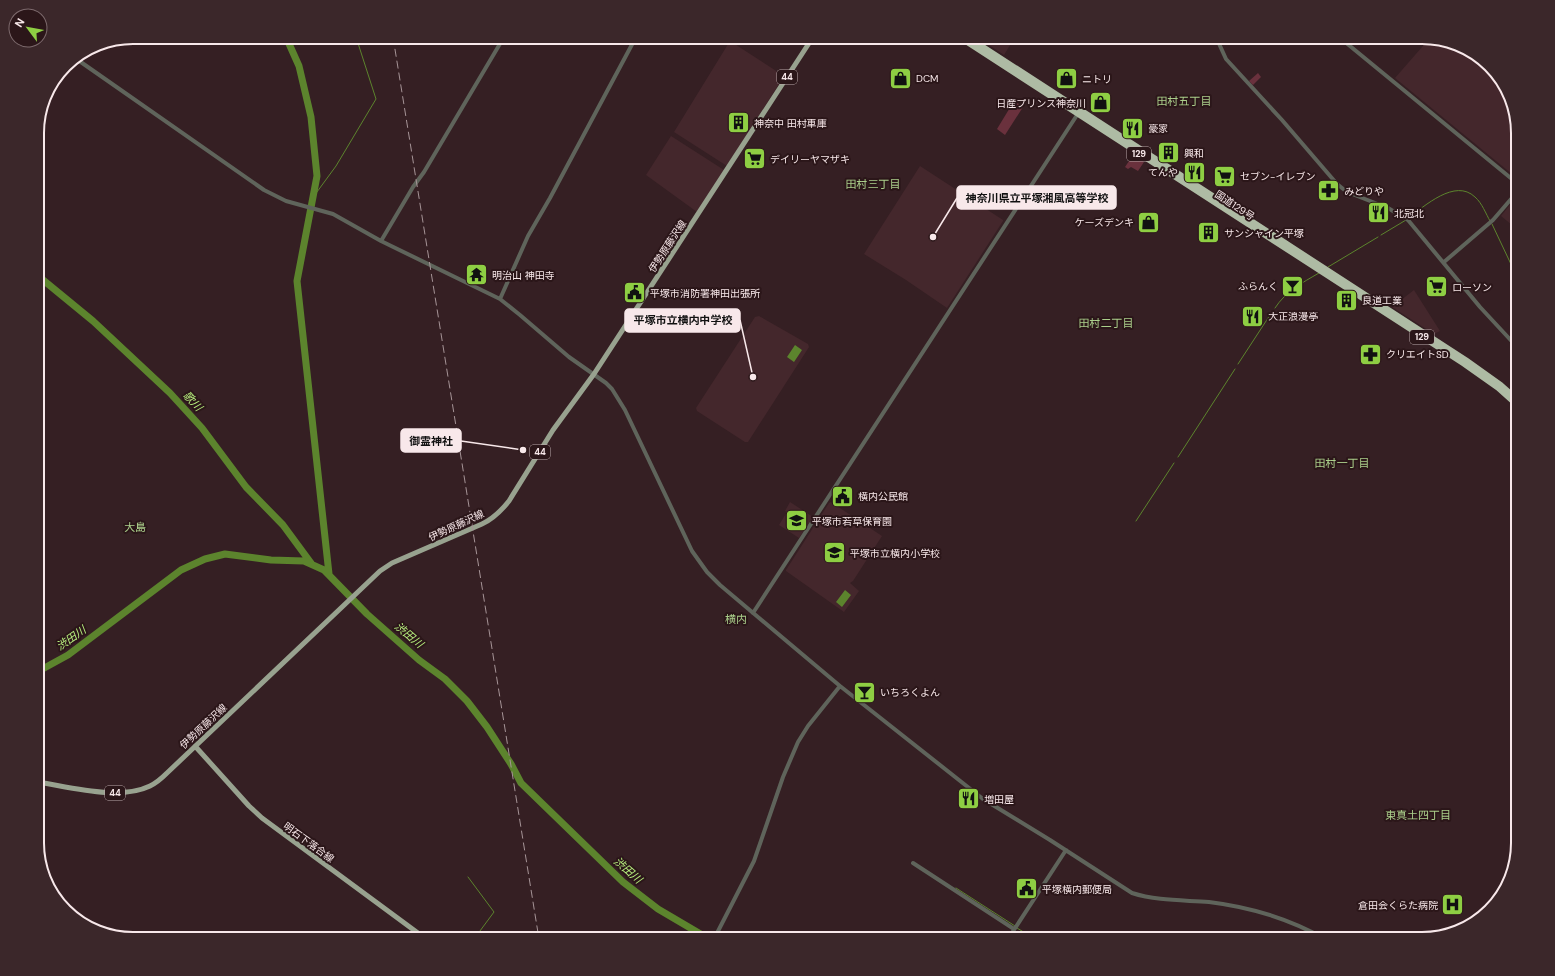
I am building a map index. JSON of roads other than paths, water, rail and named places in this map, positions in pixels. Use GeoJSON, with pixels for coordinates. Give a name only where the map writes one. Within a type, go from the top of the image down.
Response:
{"type":"FeatureCollection","features":[{"type":"Feature","properties":{"kind":"highway","name":"国道129号"},"geometry":{"type":"LineString","coordinates":[[970,44],[1483,371],[1511,394]]}},
{"type":"Feature","properties":{"kind":"highway","name":"国道129号"},"geometry":{"type":"LineString","coordinates":[[978,44],[1078,112]]}},
{"type":"Feature","properties":{"kind":"highway","name":"国道129号"},"geometry":{"type":"LineString","coordinates":[[1323,270],[1480,374],[1511,400]]}},
{"type":"Feature","properties":{"kind":"main road","name":"伊勢原藤沢線"},"geometry":{"type":"LineString","coordinates":[[44,783],[119,793],[141,790],[151,786],[167,773],[380,571],[392,563],[482,524],[500,512],[512,496],[566,411],[594,374],[808,44]]}},
{"type":"Feature","properties":{"kind":"main road","name":"明石下落合線"},"geometry":{"type":"LineString","coordinates":[[195,746],[249,806],[262,818],[417,932]]}},
{"type":"Feature","properties":{"kind":"street"},"geometry":{"type":"LineString","coordinates":[[381,241],[500,44]]}},
{"type":"Feature","properties":{"kind":"street"},"geometry":{"type":"LineString","coordinates":[[500,299],[528,236],[632,44]]}},
{"type":"Feature","properties":{"kind":"street"},"geometry":{"type":"LineString","coordinates":[[1219,44],[1226,59],[1282,120],[1340,188],[1388,208],[1406,219],[1444,262],[1480,307],[1511,340]]}},
{"type":"Feature","properties":{"kind":"street"},"geometry":{"type":"LineString","coordinates":[[1348,44],[1511,178]]}},
{"type":"Feature","properties":{"kind":"street"},"geometry":{"type":"LineString","coordinates":[[80,61],[264,190],[286,201],[333,214],[381,241],[500,299],[570,357],[594,374],[612,389],[626,410],[692,551],[720,584],[840,686],[983,799],[1132,893],[1150,898],[1208,902],[1250,908],[1297,924],[1312,932]]}},
{"type":"Feature","properties":{"kind":"street"},"geometry":{"type":"LineString","coordinates":[[753,613],[1078,112]]}},
{"type":"Feature","properties":{"kind":"street"},"geometry":{"type":"LineString","coordinates":[[1444,262],[1488,225],[1511,199]]}},
{"type":"Feature","properties":{"kind":"street"},"geometry":{"type":"LineString","coordinates":[[718,932],[754,861],[783,777],[801,738],[840,686]]}},
{"type":"Feature","properties":{"kind":"street"},"geometry":{"type":"LineString","coordinates":[[1012,932],[1066,850]]}},
{"type":"Feature","properties":{"kind":"street"},"geometry":{"type":"LineString","coordinates":[[913,863],[1014,928]]}},
{"type":"Feature","properties":{"kind":"waterway"},"geometry":{"type":"LineString","coordinates":[[289,44],[299,66],[311,117],[317,176],[297,281],[329,574]]}},
{"type":"Feature","properties":{"kind":"waterway"},"geometry":{"type":"LineString","coordinates":[[314,196],[336,166],[376,99],[358,44]]}},
{"type":"Feature","properties":{"kind":"waterway"},"geometry":{"type":"LineString","coordinates":[[1408,218],[1440,196],[1449,192],[1458,191],[1467,192],[1475,197],[1482,205],[1490,221]]}},
{"type":"Feature","properties":{"kind":"waterway"},"geometry":{"type":"LineString","coordinates":[[1381,235],[1406,220]]}},
{"type":"Feature","properties":{"kind":"waterway"},"geometry":{"type":"LineString","coordinates":[[1492,224],[1511,264]]}},
{"type":"Feature","properties":{"kind":"waterway"},"geometry":{"type":"LineString","coordinates":[[1328,267],[1378,237]]}},
{"type":"Feature","properties":{"kind":"waterway"},"geometry":{"type":"LineString","coordinates":[[1275,308],[1289,292],[1319,273]]}},
{"type":"Feature","properties":{"kind":"waterway","name":"歌川"},"geometry":{"type":"LineString","coordinates":[[44,281],[93,321],[170,393],[202,428],[246,487],[283,525],[311,563]]}},
{"type":"Feature","properties":{"kind":"waterway"},"geometry":{"type":"LineString","coordinates":[[1238,364],[1272,312]]}},
{"type":"Feature","properties":{"kind":"waterway"},"geometry":{"type":"LineString","coordinates":[[1178,457],[1235,369]]}},
{"type":"Feature","properties":{"kind":"waterway"},"geometry":{"type":"LineString","coordinates":[[1136,521],[1174,463]]}},
{"type":"Feature","properties":{"kind":"waterway","name":"渋田川"},"geometry":{"type":"LineString","coordinates":[[44,668],[68,655],[181,570],[205,559],[225,554],[271,560],[304,561],[324,570],[367,614],[419,660],[445,679],[467,701],[487,727],[511,764],[521,783],[623,882],[658,909],[697,932]]}},
{"type":"Feature","properties":{"kind":"waterway"},"geometry":{"type":"LineString","coordinates":[[468,877],[494,912],[479,932]]}},
{"type":"Feature","properties":{"kind":"waterway"},"geometry":{"type":"LineString","coordinates":[[956,888],[1015,926]]}},
{"type":"Feature","properties":{"kind":"waterway"},"geometry":{"type":"LineString","coordinates":[[1017,928],[1024,932]]}},
{"type":"Feature","properties":{"kind":"railway"},"geometry":{"type":"LineString","coordinates":[[394,44],[538,932]]}},
{"type":"Feature","properties":{"kind":"place","name":"DCM"},"geometry":{"type":"Point","coordinates":[901,78]}},
{"type":"Feature","properties":{"kind":"place","name":"ニトリ"},"geometry":{"type":"Point","coordinates":[1067,79]}},
{"type":"Feature","properties":{"kind":"place","name":"日産プリンス神奈川"},"geometry":{"type":"Point","coordinates":[1101,103]}},
{"type":"Feature","properties":{"kind":"place","name":"神奈中 田村車庫"},"geometry":{"type":"Point","coordinates":[738,123]}},
{"type":"Feature","properties":{"kind":"place","name":"豪家"},"geometry":{"type":"Point","coordinates":[1132,128]}},
{"type":"Feature","properties":{"kind":"place","name":"興和"},"geometry":{"type":"Point","coordinates":[1168,153]}},
{"type":"Feature","properties":{"kind":"place","name":"デイリーヤマザキ"},"geometry":{"type":"Point","coordinates":[754,159]}},
{"type":"Feature","properties":{"kind":"place","name":"てんや"},"geometry":{"type":"Point","coordinates":[1194,172]}},
{"type":"Feature","properties":{"kind":"place","name":"セブン-イレブン"},"geometry":{"type":"Point","coordinates":[1225,176]}},
{"type":"Feature","properties":{"kind":"place","name":"みどりや"},"geometry":{"type":"Point","coordinates":[1329,191]}},
{"type":"Feature","properties":{"kind":"place","name":"北冠北"},"geometry":{"type":"Point","coordinates":[1378,213]}},
{"type":"Feature","properties":{"kind":"place","name":"ケーズデンキ"},"geometry":{"type":"Point","coordinates":[1149,222]}},
{"type":"Feature","properties":{"kind":"place","name":"サンシャイン平塚"},"geometry":{"type":"Point","coordinates":[1209,233]}},
{"type":"Feature","properties":{"kind":"place","name":"神奈川県立平塚湘風高等学校"},"geometry":{"type":"Point","coordinates":[933,237]}},
{"type":"Feature","properties":{"kind":"place","name":"明治山 神田寺"},"geometry":{"type":"Point","coordinates":[476,275]}},
{"type":"Feature","properties":{"kind":"place","name":"ふらんく"},"geometry":{"type":"Point","coordinates":[1293,286]}},
{"type":"Feature","properties":{"kind":"place","name":"ローソン"},"geometry":{"type":"Point","coordinates":[1437,287]}},
{"type":"Feature","properties":{"kind":"place","name":"平塚市消防署神田出張所"},"geometry":{"type":"Point","coordinates":[635,293]}},
{"type":"Feature","properties":{"kind":"place","name":"良道工業"},"geometry":{"type":"Point","coordinates":[1346,300]}},
{"type":"Feature","properties":{"kind":"place","name":"大正浪漫亭"},"geometry":{"type":"Point","coordinates":[1253,316]}},
{"type":"Feature","properties":{"kind":"place","name":"クリエイトSD"},"geometry":{"type":"Point","coordinates":[1370,354]}},
{"type":"Feature","properties":{"kind":"place","name":"平塚市立横内中学校"},"geometry":{"type":"Point","coordinates":[753,377]}},
{"type":"Feature","properties":{"kind":"place","name":"御霊神社"},"geometry":{"type":"Point","coordinates":[523,450]}},
{"type":"Feature","properties":{"kind":"place","name":"横内公民館"},"geometry":{"type":"Point","coordinates":[843,496]}},
{"type":"Feature","properties":{"kind":"place","name":"平塚市若草保育園"},"geometry":{"type":"Point","coordinates":[796,521]}},
{"type":"Feature","properties":{"kind":"place","name":"平塚市立横内小学校"},"geometry":{"type":"Point","coordinates":[834,553]}},
{"type":"Feature","properties":{"kind":"place","name":"いちろくよん"},"geometry":{"type":"Point","coordinates":[864,692]}},
{"type":"Feature","properties":{"kind":"place","name":"増田屋"},"geometry":{"type":"Point","coordinates":[968,799]}},
{"type":"Feature","properties":{"kind":"place","name":"平塚横内郵便局"},"geometry":{"type":"Point","coordinates":[1027,889]}},
{"type":"Feature","properties":{"kind":"place","name":"倉田会くらた病院"},"geometry":{"type":"Point","coordinates":[1453,905]}},
{"type":"Feature","properties":{"kind":"district","name":"田村五丁目"},"geometry":{"type":"Point","coordinates":[1184,101]}},
{"type":"Feature","properties":{"kind":"district","name":"田村三丁目"},"geometry":{"type":"Point","coordinates":[873,184]}},
{"type":"Feature","properties":{"kind":"district","name":"田村二丁目"},"geometry":{"type":"Point","coordinates":[1106,323]}},
{"type":"Feature","properties":{"kind":"district","name":"田村一丁目"},"geometry":{"type":"Point","coordinates":[1342,463]}},
{"type":"Feature","properties":{"kind":"district","name":"大島"},"geometry":{"type":"Point","coordinates":[135,527]}},
{"type":"Feature","properties":{"kind":"district","name":"横内"},"geometry":{"type":"Point","coordinates":[736,619]}},
{"type":"Feature","properties":{"kind":"district","name":"東真土四丁目"},"geometry":{"type":"Point","coordinates":[1418,815]}}]}
